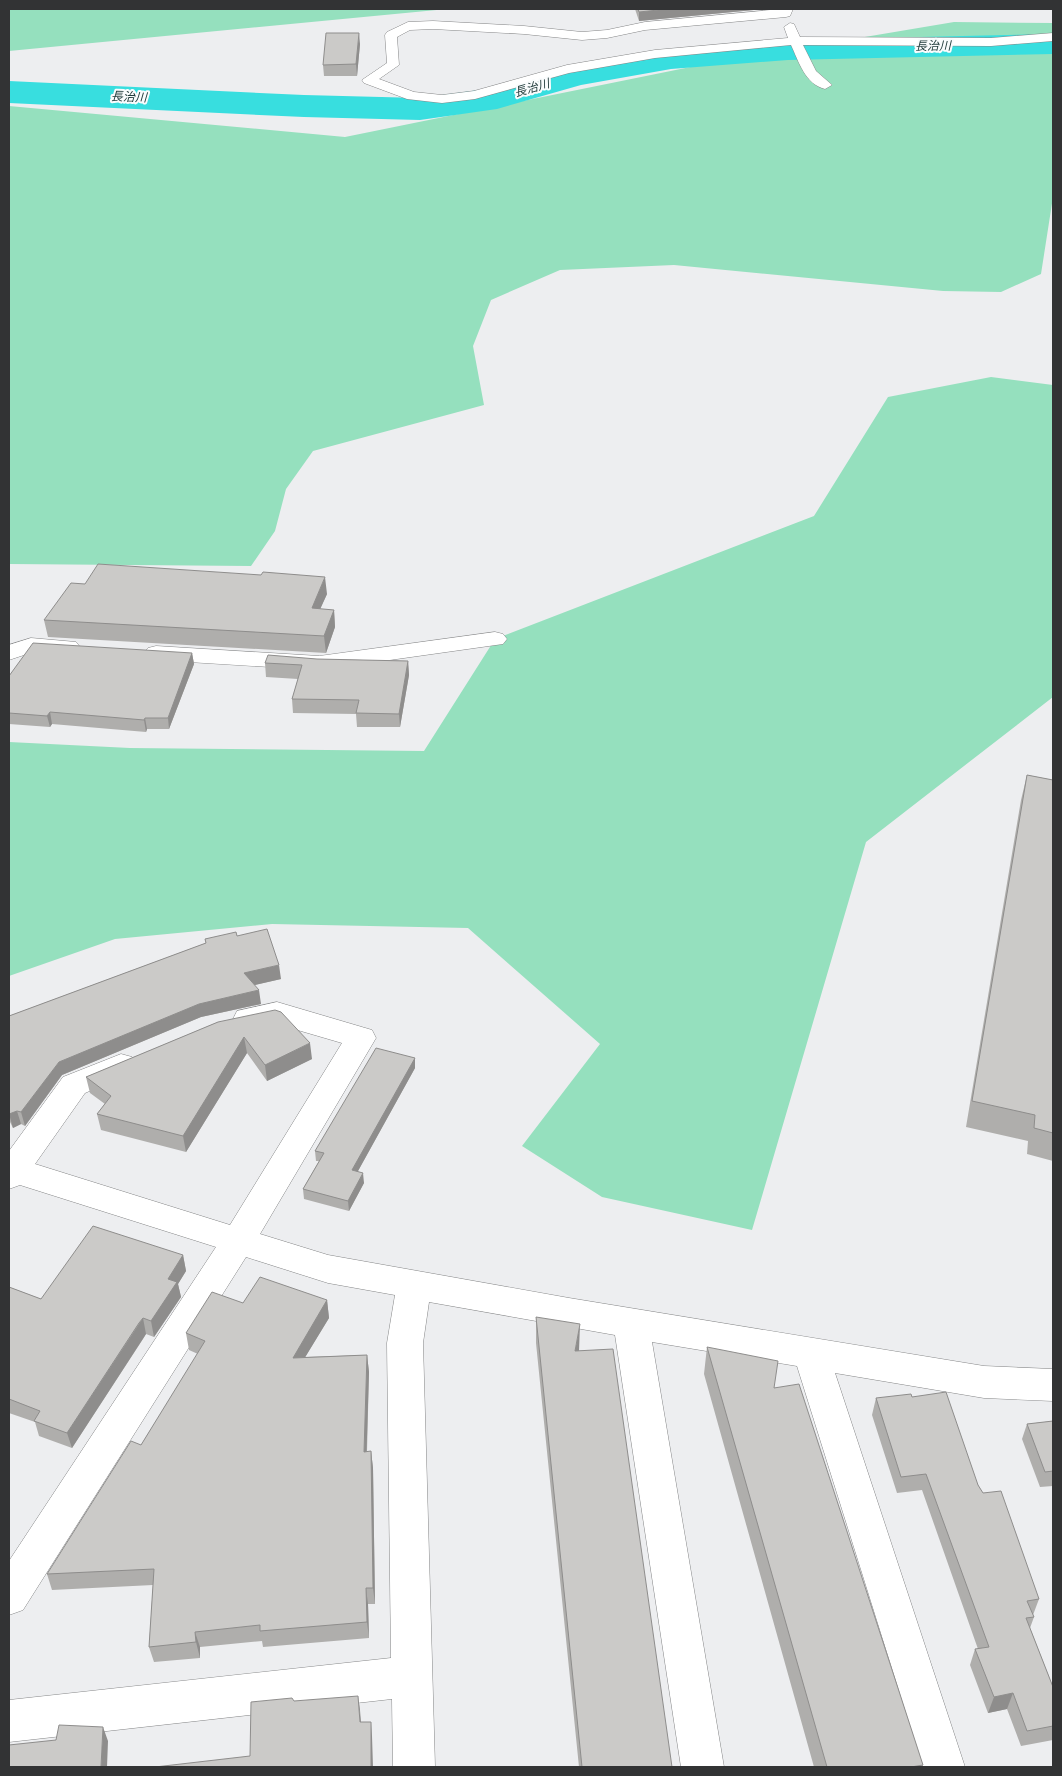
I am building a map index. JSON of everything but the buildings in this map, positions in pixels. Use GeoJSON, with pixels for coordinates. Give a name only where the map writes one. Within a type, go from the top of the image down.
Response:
{"type":"FeatureCollection","features":[{"type":"Feature","properties":{"kind":"street"},"geometry":{"type":"LineString","coordinates":[[825,85],[810,73],[797,41],[792,36],[787,11],[645,26],[607,34],[582,36],[515,29],[433,25],[408,26],[391,34],[393,65],[369,80],[412,96],[442,98],[475,96],[567,69],[655,54],[797,41],[991,42],[1053,37]]}},
{"type":"Feature","properties":{"kind":"street"},"geometry":{"type":"LineString","coordinates":[[131,651],[319,663],[495,639]]}},
{"type":"Feature","properties":{"kind":"street"},"geometry":{"type":"LineString","coordinates":[[9,653],[32,645],[91,649]]}},
{"type":"Feature","properties":{"kind":"street"},"geometry":{"type":"LineString","coordinates":[[9,1596],[238,1241],[361,1038],[277,1013],[222,1025]]}},
{"type":"Feature","properties":{"kind":"street"},"geometry":{"type":"LineString","coordinates":[[152,1053],[74,1085],[10,1172],[328,1269],[631,1323],[984,1382],[1053,1385]]}},
{"type":"Feature","properties":{"kind":"street"},"geometry":{"type":"LineString","coordinates":[[414,1285],[405,1343],[414,1767]]}},
{"type":"Feature","properties":{"kind":"street"},"geometry":{"type":"LineString","coordinates":[[631,1323],[702,1767]]}},
{"type":"Feature","properties":{"kind":"street"},"geometry":{"type":"LineString","coordinates":[[811,1353],[944,1767]]}},
{"type":"Feature","properties":{"kind":"street"},"geometry":{"type":"LineString","coordinates":[[9,1722],[412,1676]]}},
{"type":"Feature","properties":{"kind":"green space"},"geometry":{"type":"Polygon","coordinates":[[[9,9],[447,9],[9,51],[9,9]]]}},
{"type":"Feature","properties":{"kind":"green space"},"geometry":{"type":"Polygon","coordinates":[[[954,22],[1053,23],[1053,197],[1041,274],[1001,292],[943,291],[674,265],[560,270],[491,300],[473,346],[484,405],[313,451],[286,489],[275,531],[251,566],[9,564],[9,106],[345,137],[715,62],[954,22]]]}},
{"type":"Feature","properties":{"kind":"green space"},"geometry":{"type":"Polygon","coordinates":[[[991,377],[1053,385],[1053,697],[866,842],[752,1230],[602,1197],[522,1146],[600,1044],[468,928],[272,924],[115,939],[9,976],[9,742],[130,748],[424,751],[495,639],[814,516],[888,397],[991,377]]]}},
{"type":"Feature","properties":{"kind":"waterway","name":"長治川"},"geometry":{"type":"LineString","coordinates":[[9,92],[304,106],[420,109],[497,98],[577,75],[671,59],[788,50],[1053,44]]}}]}
